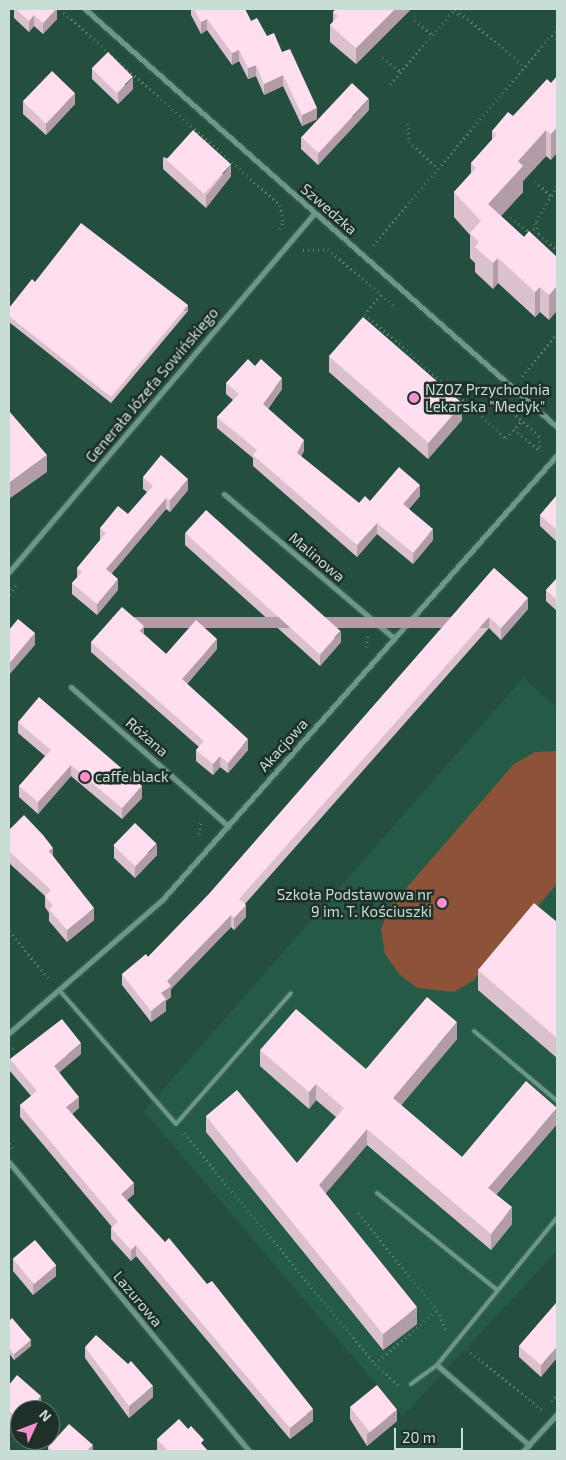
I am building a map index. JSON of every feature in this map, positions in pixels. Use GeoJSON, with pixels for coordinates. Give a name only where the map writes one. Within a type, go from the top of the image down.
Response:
{"type":"FeatureCollection","features":[{"type":"Feature","properties":{"kind":"street","name":"Szwedzka"},"geometry":{"type":"LineString","coordinates":[[85,9],[557,427]]}},
{"type":"Feature","properties":{"kind":"street","name":"Generała Józefa Sowińskiego"},"geometry":{"type":"LineString","coordinates":[[9,572],[314,213]]}},
{"type":"Feature","properties":{"kind":"street","name":"Akacjowa"},"geometry":{"type":"LineString","coordinates":[[9,1033],[153,909],[557,455]]}},
{"type":"Feature","properties":{"kind":"street","name":"Malinowa"},"geometry":{"type":"LineString","coordinates":[[224,494],[394,638]]}},
{"type":"Feature","properties":{"kind":"street","name":"Różana"},"geometry":{"type":"LineString","coordinates":[[71,688],[228,826]]}},
{"type":"Feature","properties":{"kind":"street","name":"Lazurowa"},"geometry":{"type":"LineString","coordinates":[[9,1162],[249,1451]]}},
{"type":"Feature","properties":{"kind":"street"},"geometry":{"type":"LineString","coordinates":[[437,1365],[529,1445]]}},
{"type":"Feature","properties":{"kind":"street"},"geometry":{"type":"LineString","coordinates":[[523,1451],[557,1414]]}},
{"type":"Feature","properties":{"kind":"lane"},"geometry":{"type":"LineString","coordinates":[[60,991],[176,1124],[291,993]]}},
{"type":"Feature","properties":{"kind":"lane"},"geometry":{"type":"LineString","coordinates":[[474,1031],[557,1101]]}},
{"type":"Feature","properties":{"kind":"lane"},"geometry":{"type":"LineString","coordinates":[[377,1192],[496,1289]]}},
{"type":"Feature","properties":{"kind":"lane"},"geometry":{"type":"LineString","coordinates":[[411,1384],[437,1365],[455,1339],[557,1218]]}},
{"type":"Feature","properties":{"kind":"path"},"geometry":{"type":"LineString","coordinates":[[60,9],[280,205],[283,221],[312,246],[328,249],[396,308]]}},
{"type":"Feature","properties":{"kind":"path"},"geometry":{"type":"LineString","coordinates":[[456,9],[459,18]]}},
{"type":"Feature","properties":{"kind":"path"},"geometry":{"type":"LineString","coordinates":[[390,84],[456,9]]}},
{"type":"Feature","properties":{"kind":"path"},"geometry":{"type":"LineString","coordinates":[[456,9],[524,66]]}},
{"type":"Feature","properties":{"kind":"path"},"geometry":{"type":"LineString","coordinates":[[415,20],[432,35]]}},
{"type":"Feature","properties":{"kind":"path"},"geometry":{"type":"LineString","coordinates":[[373,245],[557,29]]}},
{"type":"Feature","properties":{"kind":"path"},"geometry":{"type":"LineString","coordinates":[[552,35],[557,39]]}},
{"type":"Feature","properties":{"kind":"path"},"geometry":{"type":"LineString","coordinates":[[383,57],[400,72]]}},
{"type":"Feature","properties":{"kind":"path"},"geometry":{"type":"LineString","coordinates":[[408,123],[409,141],[438,168]]}},
{"type":"Feature","properties":{"kind":"path"},"geometry":{"type":"LineString","coordinates":[[534,181],[550,195]]}},
{"type":"Feature","properties":{"kind":"path"},"geometry":{"type":"LineString","coordinates":[[557,186],[537,215],[537,229],[557,250]]}},
{"type":"Feature","properties":{"kind":"path"},"geometry":{"type":"LineString","coordinates":[[511,217],[529,232],[537,229]]}},
{"type":"Feature","properties":{"kind":"path"},"geometry":{"type":"LineString","coordinates":[[525,241],[537,229]]}},
{"type":"Feature","properties":{"kind":"path"},"geometry":{"type":"LineString","coordinates":[[298,254],[312,246]]}},
{"type":"Feature","properties":{"kind":"path"},"geometry":{"type":"LineString","coordinates":[[381,295],[364,314],[506,438],[522,420]]}},
{"type":"Feature","properties":{"kind":"path"},"geometry":{"type":"LineString","coordinates":[[522,377],[557,334]]}},
{"type":"Feature","properties":{"kind":"path"},"geometry":{"type":"LineString","coordinates":[[503,399],[501,402],[538,436],[540,451],[534,459]]}},
{"type":"Feature","properties":{"kind":"path"},"geometry":{"type":"LineString","coordinates":[[514,428],[540,451]]}},
{"type":"Feature","properties":{"kind":"path"},"geometry":{"type":"LineString","coordinates":[[9,594],[21,580]]}},
{"type":"Feature","properties":{"kind":"path"},"geometry":{"type":"LineString","coordinates":[[359,654],[376,623]]}},
{"type":"Feature","properties":{"kind":"path"},"geometry":{"type":"LineString","coordinates":[[197,838],[200,818],[208,808]]}},
{"type":"Feature","properties":{"kind":"path"},"geometry":{"type":"LineString","coordinates":[[9,931],[60,991]]}},
{"type":"Feature","properties":{"kind":"path"},"geometry":{"type":"LineString","coordinates":[[44,986],[57,974]]}},
{"type":"Feature","properties":{"kind":"path"},"geometry":{"type":"LineString","coordinates":[[176,1124],[375,1364],[398,1386],[411,1384]]}},
{"type":"Feature","properties":{"kind":"path"},"geometry":{"type":"LineString","coordinates":[[358,1213],[438,1310],[455,1339],[542,1410]]}},
{"type":"Feature","properties":{"kind":"path"},"geometry":{"type":"LineString","coordinates":[[375,1364],[438,1310]]}},
{"type":"Feature","properties":{"kind":"shaded area","name":"Szkoła Podstawowa nr 9 im. T. Kościuszki"},"geometry":{"type":"Polygon","coordinates":[[[523,678],[557,707],[557,1251],[403,1416],[144,1111],[523,678]]]}},
{"type":"Feature","properties":{"kind":"shaded area"},"geometry":{"type":"Polygon","coordinates":[[[557,751],[557,884],[473,981],[454,992],[417,988],[400,975],[385,954],[381,930],[389,908],[514,764],[535,752],[557,751]]]}},
{"type":"Feature","properties":{"kind":"building"},"geometry":{"type":"Polygon","coordinates":[[[16,9],[56,9],[43,23],[34,15],[29,21],[16,9]]]}},
{"type":"Feature","properties":{"kind":"building"},"geometry":{"type":"Polygon","coordinates":[[[194,9],[245,9],[251,21],[257,18],[267,36],[274,33],[282,52],[290,49],[317,108],[302,115],[283,75],[264,84],[256,65],[248,68],[239,50],[232,53],[207,19],[201,22],[194,9]]]}},
{"type":"Feature","properties":{"kind":"building"},"geometry":{"type":"Polygon","coordinates":[[[336,9],[395,9],[356,48],[330,25],[338,16],[333,12],[336,9]]]}},
{"type":"Feature","properties":{"kind":"building"},"geometry":{"type":"Polygon","coordinates":[[[108,52],[133,77],[116,93],[92,68],[108,52]]]}},
{"type":"Feature","properties":{"kind":"building"},"geometry":{"type":"Polygon","coordinates":[[[52,71],[75,93],[46,123],[23,101],[52,71]]]}},
{"type":"Feature","properties":{"kind":"building"},"geometry":{"type":"Polygon","coordinates":[[[557,76],[557,128],[551,134],[546,130],[518,161],[523,166],[488,204],[524,237],[529,231],[557,257],[557,286],[549,295],[540,287],[535,292],[498,258],[493,263],[475,247],[479,242],[470,233],[481,221],[454,192],[476,168],[471,163],[496,135],[492,131],[508,112],[513,116],[547,79],[551,83],[557,76]]]}},
{"type":"Feature","properties":{"kind":"building"},"geometry":{"type":"Polygon","coordinates":[[[352,83],[369,99],[318,153],[302,137],[352,83]]]}},
{"type":"Feature","properties":{"kind":"building"},"geometry":{"type":"Polygon","coordinates":[[[193,130],[231,164],[204,194],[166,160],[193,130]]]}},
{"type":"Feature","properties":{"kind":"building"},"geometry":{"type":"Polygon","coordinates":[[[81,223],[188,305],[111,397],[9,316],[9,308],[32,279],[35,282],[81,223]]]}},
{"type":"Feature","properties":{"kind":"building"},"geometry":{"type":"Polygon","coordinates":[[[363,317],[463,404],[429,443],[329,356],[363,317]]]}},
{"type":"Feature","properties":{"kind":"building"},"geometry":{"type":"Polygon","coordinates":[[[248,359],[255,366],[261,359],[282,378],[263,404],[304,440],[297,453],[359,503],[365,496],[370,501],[399,467],[420,485],[403,504],[433,529],[413,553],[377,523],[357,545],[253,455],[257,450],[217,417],[239,394],[226,383],[248,359]]]}},
{"type":"Feature","properties":{"kind":"building"},"geometry":{"type":"Polygon","coordinates":[[[9,411],[47,455],[9,483],[9,411]]]}},
{"type":"Feature","properties":{"kind":"building"},"geometry":{"type":"Polygon","coordinates":[[[161,455],[188,479],[170,500],[166,498],[106,569],[118,579],[97,604],[72,583],[82,572],[77,568],[106,533],[100,528],[118,506],[128,514],[153,486],[143,477],[161,455]]]}},
{"type":"Feature","properties":{"kind":"building"},"geometry":{"type":"Polygon","coordinates":[[[557,495],[557,530],[540,515],[557,495]]]}},
{"type":"Feature","properties":{"kind":"building"},"geometry":{"type":"Polygon","coordinates":[[[206,510],[341,631],[320,654],[185,533],[206,510]]]}},
{"type":"Feature","properties":{"kind":"building"},"geometry":{"type":"Polygon","coordinates":[[[494,568],[528,598],[501,628],[489,617],[239,899],[246,905],[234,918],[231,915],[167,981],[171,986],[161,993],[166,999],[151,1011],[122,974],[146,954],[148,957],[209,894],[494,568]]]}},
{"type":"Feature","properties":{"kind":"building"},"geometry":{"type":"Polygon","coordinates":[[[557,578],[557,600],[546,590],[557,578]]]}},
{"type":"Feature","properties":{"kind":"building"},"geometry":{"type":"Polygon","coordinates":[[[122,607],[144,626],[140,631],[166,654],[196,620],[217,639],[182,679],[248,739],[228,763],[220,756],[213,764],[196,750],[204,741],[91,642],[122,607]]]}},
{"type":"Feature","properties":{"kind":"building"},"geometry":{"type":"Polygon","coordinates":[[[18,619],[35,633],[9,664],[9,630],[18,619]]]}},
{"type":"Feature","properties":{"kind":"building"},"geometry":{"type":"Polygon","coordinates":[[[39,697],[142,786],[122,808],[71,765],[38,802],[19,786],[51,750],[18,722],[39,697]]]}},
{"type":"Feature","properties":{"kind":"building"},"geometry":{"type":"Polygon","coordinates":[[[24,815],[53,848],[49,851],[94,908],[67,930],[49,909],[53,906],[45,896],[51,890],[9,851],[9,830],[24,815]]]}},
{"type":"Feature","properties":{"kind":"building"},"geometry":{"type":"Polygon","coordinates":[[[135,823],[157,844],[135,866],[113,845],[135,823]]]}},
{"type":"Feature","properties":{"kind":"building"},"geometry":{"type":"Polygon","coordinates":[[[534,903],[557,922],[557,1038],[478,970],[534,903]]]}},
{"type":"Feature","properties":{"kind":"building"},"geometry":{"type":"Polygon","coordinates":[[[427,997],[457,1022],[393,1098],[462,1157],[526,1081],[557,1108],[488,1188],[512,1207],[491,1234],[367,1129],[319,1185],[417,1307],[383,1334],[206,1116],[237,1090],[297,1163],[344,1108],[316,1084],[309,1092],[260,1050],[296,1009],[366,1069],[427,997]]]}},
{"type":"Feature","properties":{"kind":"building"},"geometry":{"type":"Polygon","coordinates":[[[62,1019],[81,1043],[54,1066],[79,1097],[66,1107],[134,1183],[121,1194],[165,1242],[169,1238],[207,1284],[212,1281],[313,1409],[290,1428],[136,1245],[131,1250],[111,1228],[118,1222],[20,1105],[37,1091],[10,1059],[62,1019]]]}},
{"type":"Feature","properties":{"kind":"building"},"geometry":{"type":"Polygon","coordinates":[[[35,1240],[56,1265],[34,1284],[13,1259],[35,1240]]]}},
{"type":"Feature","properties":{"kind":"building"},"geometry":{"type":"Polygon","coordinates":[[[557,1302],[557,1347],[541,1365],[519,1346],[557,1302]]]}},
{"type":"Feature","properties":{"kind":"building"},"geometry":{"type":"Polygon","coordinates":[[[12,1318],[31,1340],[14,1354],[9,1348],[9,1321],[12,1318]]]}},
{"type":"Feature","properties":{"kind":"building"},"geometry":{"type":"Polygon","coordinates":[[[96,1335],[128,1364],[131,1361],[153,1386],[129,1406],[85,1347],[96,1335]]]}},
{"type":"Feature","properties":{"kind":"building"},"geometry":{"type":"Polygon","coordinates":[[[17,1375],[41,1396],[38,1400],[10,1400],[10,1412],[9,1385],[17,1375]]]}},
{"type":"Feature","properties":{"kind":"building"},"geometry":{"type":"Polygon","coordinates":[[[377,1385],[397,1410],[370,1432],[350,1407],[377,1385]]]}},
{"type":"Feature","properties":{"kind":"building"},"geometry":{"type":"Polygon","coordinates":[[[179,1419],[188,1429],[191,1426],[204,1440],[201,1443],[208,1451],[168,1451],[157,1439],[179,1419]]]}},
{"type":"Feature","properties":{"kind":"building"},"geometry":{"type":"Polygon","coordinates":[[[69,1424],[93,1445],[87,1451],[53,1451],[52,1450],[60,1450],[60,1434],[69,1424]]]}},
{"type":"Feature","properties":{"kind":"place","name":"NZOZ Przychodnia Lekarska \"Medyk\""},"geometry":{"type":"Point","coordinates":[414,398]}},
{"type":"Feature","properties":{"kind":"place","name":"caffe black"},"geometry":{"type":"Point","coordinates":[85,777]}},
{"type":"Feature","properties":{"kind":"place","name":"Szkoła Podstawowa nr 9 im. T. Kościuszki"},"geometry":{"type":"Point","coordinates":[442,903]}}]}
